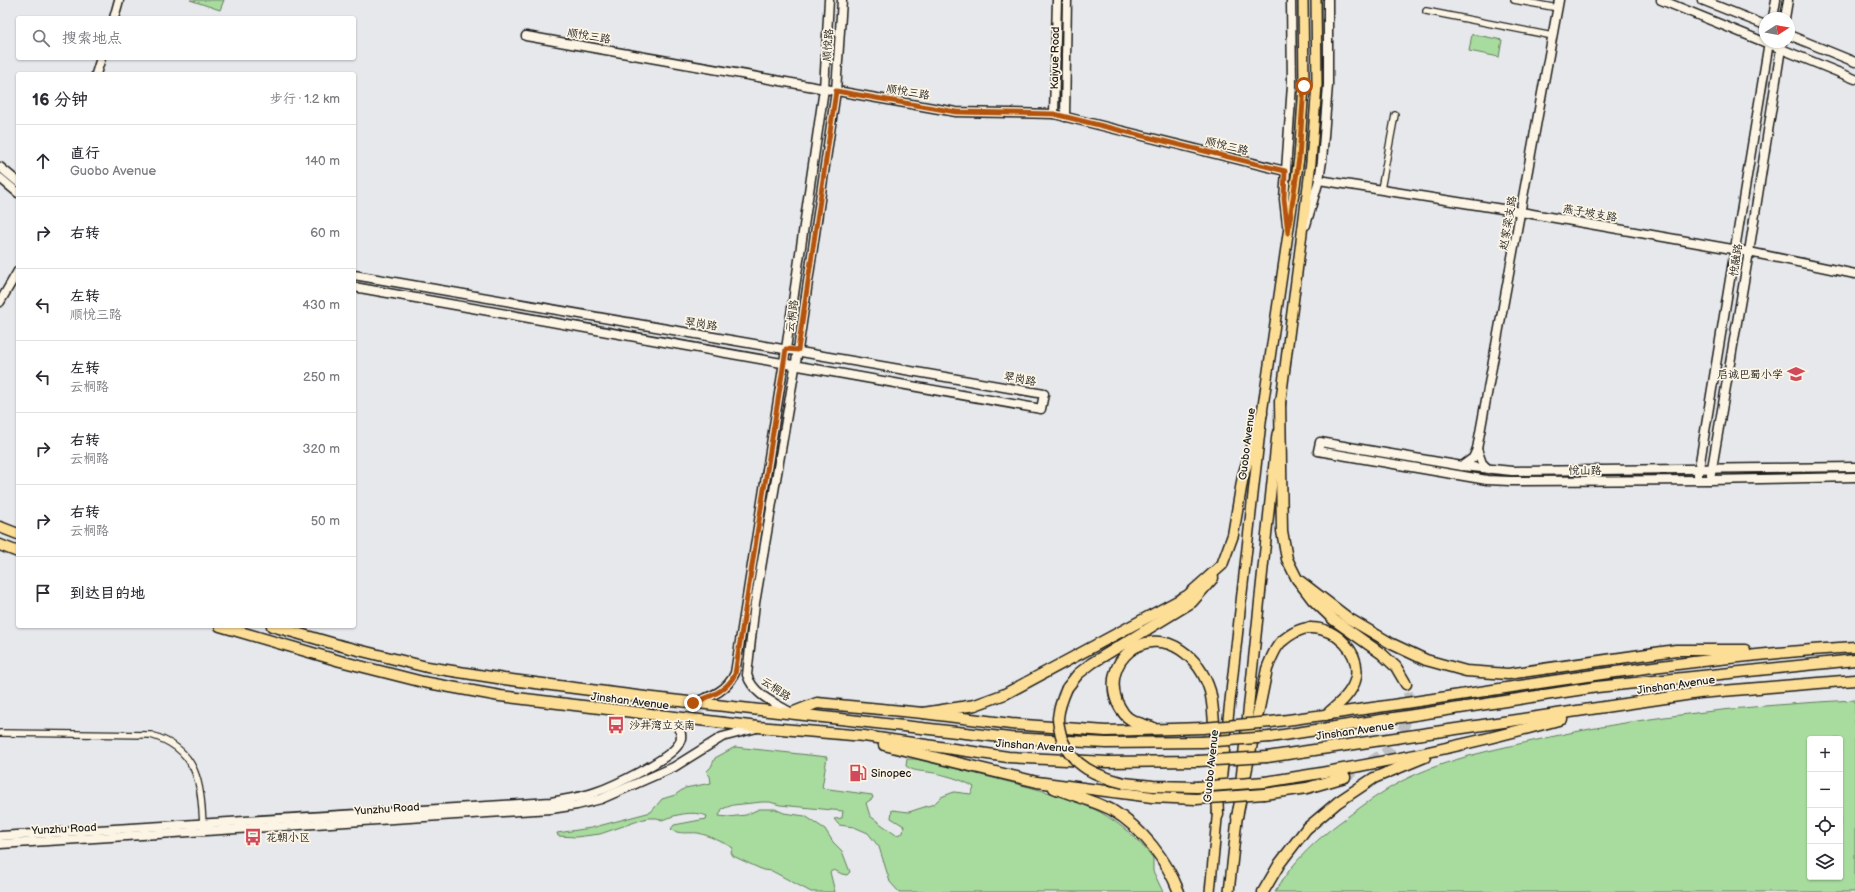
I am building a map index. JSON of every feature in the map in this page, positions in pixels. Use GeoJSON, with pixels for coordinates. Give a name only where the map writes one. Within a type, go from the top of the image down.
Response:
{"type":"FeatureCollection","features":[{"type":"Feature","properties":{"kind":"highway"},"geometry":{"type":"LineString","coordinates":[[1280,401],[1282,531],[1288,559],[1297,579],[1313,600],[1334,620],[1382,654],[1396,667],[1406,684]]}},
{"type":"Feature","properties":{"kind":"highway"},"geometry":{"type":"LineString","coordinates":[[1262,413],[1243,476],[1233,535],[1222,565],[1208,586],[1192,602],[1092,663],[1078,674],[1067,688],[1058,718],[1060,733],[1066,749],[1077,762],[1088,771],[1103,777],[1124,782],[1153,786],[1197,787],[1265,782],[1305,776],[1447,748],[1509,734],[1601,708]]}},
{"type":"Feature","properties":{"kind":"highway"},"geometry":{"type":"LineString","coordinates":[[1,527],[16,533]]}},
{"type":"Feature","properties":{"kind":"highway"},"geometry":{"type":"LineString","coordinates":[[0,545],[16,551]]}},
{"type":"Feature","properties":{"kind":"highway"},"geometry":{"type":"LineString","coordinates":[[923,712],[975,705],[1005,694],[1187,596],[1222,565]]}},
{"type":"Feature","properties":{"kind":"highway"},"geometry":{"type":"LineString","coordinates":[[1297,579],[1348,618],[1392,644],[1426,660],[1466,671],[1508,674],[1676,650],[1789,651]]}},
{"type":"Feature","properties":{"kind":"highway","name":"Jinshan Avenue"},"geometry":{"type":"LineString","coordinates":[[227,628],[340,661],[423,682],[500,696],[758,728],[864,736],[1008,757],[1107,762],[1198,761],[1267,757],[1699,693],[1855,680]]}},
{"type":"Feature","properties":{"kind":"highway","name":"Jinshan Avenue"},"geometry":{"type":"LineString","coordinates":[[279,628],[342,646],[427,667],[504,679],[693,703],[791,712],[1010,738],[1106,743],[1202,742],[1270,737],[1597,687],[1855,660]]}},
{"type":"Feature","properties":{"kind":"highway"},"geometry":{"type":"LineString","coordinates":[[1237,817],[1267,669],[1273,653],[1280,643],[1293,633],[1310,628],[1326,630],[1340,638],[1351,652],[1356,665],[1356,677],[1349,691],[1339,704],[1325,715]]}},
{"type":"Feature","properties":{"kind":"highway"},"geometry":{"type":"LineString","coordinates":[[1162,730],[1129,718],[1120,707],[1114,693],[1114,676],[1120,661],[1129,651],[1143,644],[1158,642],[1176,646],[1191,657],[1202,672],[1210,691],[1214,713],[1218,815]]}},
{"type":"Feature","properties":{"kind":"highway"},"geometry":{"type":"LineString","coordinates":[[791,712],[817,703],[923,712],[1011,724],[1106,730],[1203,728],[1271,722],[1325,715],[1589,675],[1789,651],[1855,646]]}},
{"type":"Feature","properties":{"kind":"highway"},"geometry":{"type":"LineString","coordinates":[[841,735],[1037,782],[1152,797],[1196,799],[1264,794],[1307,788],[1345,777]]}},
{"type":"Feature","properties":{"kind":"highway"},"geometry":{"type":"LineString","coordinates":[[1263,892],[1280,863],[1306,829],[1338,802],[1374,778],[1447,748]]}},
{"type":"Feature","properties":{"kind":"highway"},"geometry":{"type":"LineString","coordinates":[[1037,782],[1111,810],[1135,827],[1163,860],[1180,892]]}},
{"type":"Feature","properties":{"kind":"main road"},"geometry":{"type":"LineString","coordinates":[[115,16],[119,0]]}},
{"type":"Feature","properties":{"kind":"main road","name":"顺悦路"},"geometry":{"type":"LineString","coordinates":[[824,89],[829,0]]}},
{"type":"Feature","properties":{"kind":"main road","name":"顺悦路"},"geometry":{"type":"LineString","coordinates":[[836,91],[842,0]]}},
{"type":"Feature","properties":{"kind":"main road","name":"Kaiyue Road"},"geometry":{"type":"LineString","coordinates":[[1054,114],[1057,0]]}},
{"type":"Feature","properties":{"kind":"main road","name":"Kaiyue Road"},"geometry":{"type":"LineString","coordinates":[[1064,117],[1067,0]]}},
{"type":"Feature","properties":{"kind":"main road"},"geometry":{"type":"LineString","coordinates":[[1288,233],[1284,199],[1292,85],[1291,0]]}},
{"type":"Feature","properties":{"kind":"main road","name":"Guobo Avenue"},"geometry":{"type":"LineString","coordinates":[[1210,892],[1262,413],[1299,158],[1304,86],[1303,0]]}},
{"type":"Feature","properties":{"kind":"main road"},"geometry":{"type":"LineString","coordinates":[[1229,892],[1280,401],[1311,162],[1316,85],[1316,0]]}},
{"type":"Feature","properties":{"kind":"main road"},"geometry":{"type":"LineString","coordinates":[[1302,237],[1319,180],[1328,85],[1328,0]]}},
{"type":"Feature","properties":{"kind":"main road"},"geometry":{"type":"LineString","coordinates":[[1661,0],[1759,39]]}},
{"type":"Feature","properties":{"kind":"main road"},"geometry":{"type":"LineString","coordinates":[[1702,0],[1759,23]]}},
{"type":"Feature","properties":{"kind":"main road"},"geometry":{"type":"LineString","coordinates":[[1774,12],[1776,0]]}},
{"type":"Feature","properties":{"kind":"main road"},"geometry":{"type":"LineString","coordinates":[[1786,12],[1788,0]]}},
{"type":"Feature","properties":{"kind":"main road","name":"赵家梁支路"},"geometry":{"type":"LineString","coordinates":[[1478,449],[1558,4]]}},
{"type":"Feature","properties":{"kind":"main road","name":"顺悦三路"},"geometry":{"type":"LineString","coordinates":[[526,36],[956,112],[1054,114],[1285,171]]}},
{"type":"Feature","properties":{"kind":"main road"},"geometry":{"type":"LineString","coordinates":[[1795,37],[1855,62]]}},
{"type":"Feature","properties":{"kind":"main road","name":"悦融路"},"geometry":{"type":"LineString","coordinates":[[1697,480],[1736,249],[1767,48]]}},
{"type":"Feature","properties":{"kind":"main road","name":"悦融路"},"geometry":{"type":"LineString","coordinates":[[1710,480],[1749,252],[1781,48]]}},
{"type":"Feature","properties":{"kind":"main road"},"geometry":{"type":"LineString","coordinates":[[1788,48],[1855,78]]}},
{"type":"Feature","properties":{"kind":"main road"},"geometry":{"type":"LineString","coordinates":[[97,72],[100,60]]}},
{"type":"Feature","properties":{"kind":"main road","name":"云桐路"},"geometry":{"type":"LineString","coordinates":[[693,703],[723,690],[731,682],[735,674],[786,349],[824,89]]}},
{"type":"Feature","properties":{"kind":"main road","name":"云桐路"},"geometry":{"type":"LineString","coordinates":[[791,712],[757,692],[750,685],[747,675],[755,604],[796,364],[836,91]]}},
{"type":"Feature","properties":{"kind":"main road"},"geometry":{"type":"LineString","coordinates":[[0,167],[16,180]]}},
{"type":"Feature","properties":{"kind":"main road"},"geometry":{"type":"LineString","coordinates":[[0,178],[16,191]]}},
{"type":"Feature","properties":{"kind":"main road","name":"燕子坡支路"},"geometry":{"type":"LineString","coordinates":[[1319,180],[1521,212],[1736,249],[1855,274]]}},
{"type":"Feature","properties":{"kind":"main road"},"geometry":{"type":"LineString","coordinates":[[0,302],[16,274]]}},
{"type":"Feature","properties":{"kind":"main road","name":"翠岗路"},"geometry":{"type":"LineString","coordinates":[[356,275],[620,322],[798,350],[1044,394],[1041,409],[796,364]]}},
{"type":"Feature","properties":{"kind":"main road"},"geometry":{"type":"LineString","coordinates":[[356,287],[796,364]]}},
{"type":"Feature","properties":{"kind":"main road","name":"悦山路"},"geometry":{"type":"LineString","coordinates":[[1855,468],[1512,471],[1462,466],[1320,442],[1318,451],[1487,480],[1710,480],[1855,477]]}},
{"type":"Feature","properties":{"kind":"main road"},"geometry":{"type":"LineString","coordinates":[[1462,466],[1473,458],[1478,449]]}},
{"type":"Feature","properties":{"kind":"main road"},"geometry":{"type":"LineString","coordinates":[[1478,449],[1482,463],[1488,469]]}},
{"type":"Feature","properties":{"kind":"main road","name":"Yunzhu Road"},"geometry":{"type":"LineString","coordinates":[[0,844],[551,802],[575,798],[598,792],[623,780],[674,750],[681,739],[681,732],[678,726],[655,716]]}},
{"type":"Feature","properties":{"kind":"main road","name":"Yunzhu Road"},"geometry":{"type":"LineString","coordinates":[[0,836],[203,828],[551,809],[601,799],[674,767],[722,738],[758,728]]}},
{"type":"Feature","properties":{"kind":"street"},"geometry":{"type":"LineString","coordinates":[[1514,0],[1558,4]]}},
{"type":"Feature","properties":{"kind":"street"},"geometry":{"type":"LineString","coordinates":[[1426,11],[1553,36]]}},
{"type":"Feature","properties":{"kind":"street"},"geometry":{"type":"LineString","coordinates":[[1381,189],[1395,115]]}},
{"type":"Feature","properties":{"kind":"street"},"geometry":{"type":"LineString","coordinates":[[0,733],[151,735],[167,740],[180,750],[191,764],[198,779],[201,796],[203,828]]}},
{"type":"Feature","properties":{"kind":"green space"},"geometry":{"type":"Polygon","coordinates":[[[190,0],[224,0],[220,10],[190,0]]]}},
{"type":"Feature","properties":{"kind":"green space"},"geometry":{"type":"Polygon","coordinates":[[[1472,34],[1502,40],[1499,57],[1469,51],[1472,34]]]}},
{"type":"Feature","properties":{"kind":"green space"},"geometry":{"type":"Polygon","coordinates":[[[1855,700],[1855,892],[1275,892],[1290,869],[1318,840],[1368,802],[1393,786],[1418,773],[1456,760],[1496,749],[1629,722],[1704,712],[1855,700]]]}},
{"type":"Feature","properties":{"kind":"green space"},"geometry":{"type":"Polygon","coordinates":[[[735,747],[827,757],[822,788],[872,795],[873,798],[866,803],[870,816],[896,835],[903,833],[904,826],[891,818],[892,810],[909,812],[934,804],[941,797],[954,792],[971,794],[974,787],[952,777],[911,769],[906,766],[907,759],[916,759],[1029,787],[1066,798],[1100,812],[1135,838],[1153,858],[1153,871],[1163,892],[899,892],[890,882],[879,847],[868,833],[854,827],[839,825],[834,819],[842,818],[843,811],[780,805],[770,802],[733,805],[722,809],[719,816],[728,817],[746,815],[759,809],[775,809],[784,813],[805,816],[825,829],[833,842],[842,851],[850,872],[847,875],[834,870],[830,872],[835,892],[811,892],[772,871],[763,870],[733,856],[731,852],[733,848],[716,839],[698,833],[680,833],[671,829],[674,825],[706,819],[707,816],[701,814],[690,813],[672,816],[662,820],[657,818],[647,818],[600,834],[576,837],[558,836],[557,833],[591,828],[651,812],[662,799],[675,795],[685,788],[711,783],[710,776],[706,772],[711,767],[715,758],[735,747]]]}},
{"type":"Feature","properties":{"kind":"tunnel"},"geometry":{"type":"LineString","coordinates":[[1345,777],[1390,749],[1405,725],[1410,701],[1406,684]]}},
{"type":"Feature","properties":{"kind":"place","name":"启诚巴蜀小学"},"geometry":{"type":"Point","coordinates":[1796,374]}},
{"type":"Feature","properties":{"kind":"place","name":"沙井湾立交南"},"geometry":{"type":"Point","coordinates":[616,725]}},
{"type":"Feature","properties":{"kind":"place","name":"Sinopec"},"geometry":{"type":"Point","coordinates":[858,773]}},
{"type":"Feature","properties":{"kind":"place","name":"花朝小区"},"geometry":{"type":"Point","coordinates":[253,837]}},
{"type":"Feature","properties":{"kind":"route"},"geometry":{"type":"LineString","coordinates":[[693,703],[723,690],[731,682],[735,674],[786,349],[798,350],[836,91],[956,112],[989,114],[1054,114],[1285,171],[1284,199],[1288,233],[1299,158],[1304,86]]}}]}
